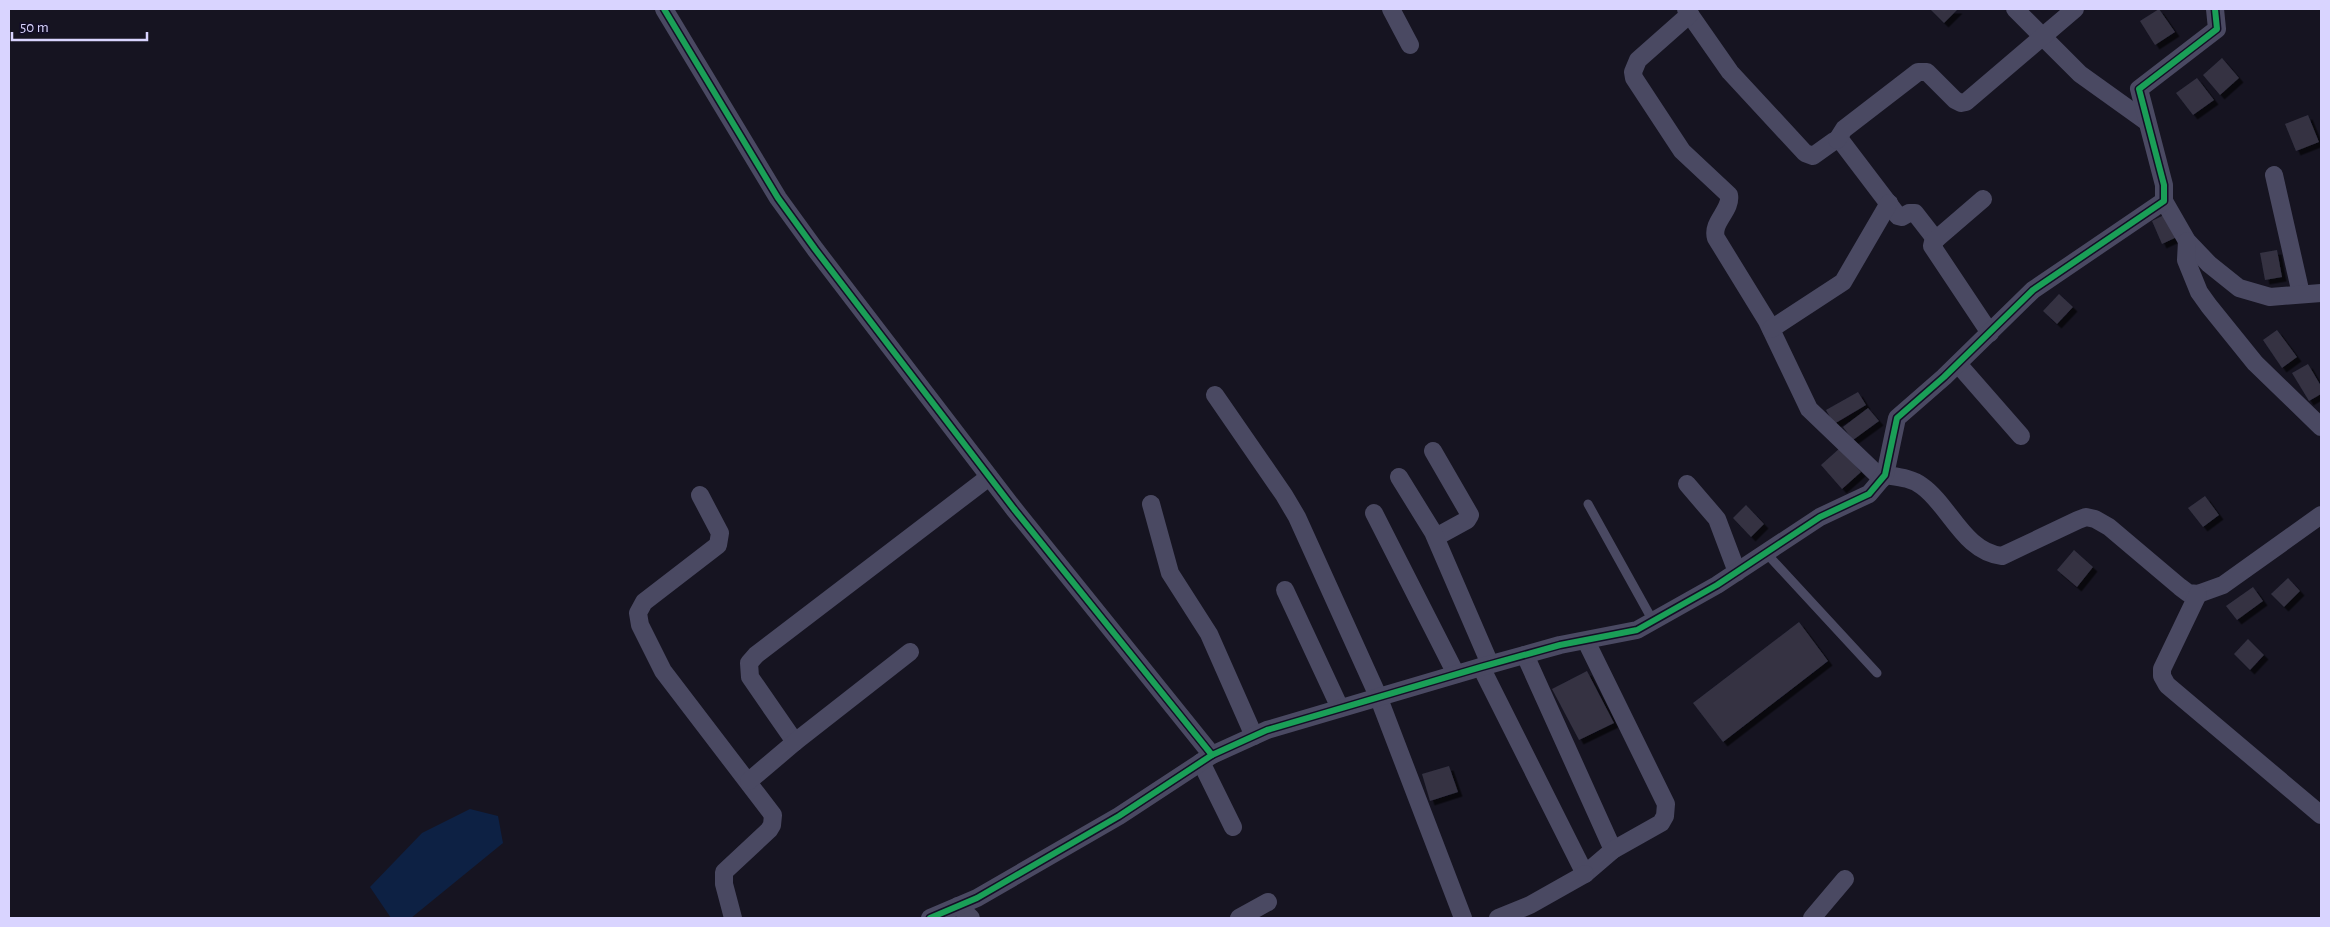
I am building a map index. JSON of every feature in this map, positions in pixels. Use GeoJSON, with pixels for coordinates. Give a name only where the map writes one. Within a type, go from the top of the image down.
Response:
{"type":"FeatureCollection","features":[{"type":"Feature","properties":{"kind":"street"},"geometry":{"type":"LineString","coordinates":[[664,9],[778,198],[1206,759],[1233,827]]}},
{"type":"Feature","properties":{"kind":"street"},"geometry":{"type":"LineString","coordinates":[[1391,9],[1410,45]]}},
{"type":"Feature","properties":{"kind":"street"},"geometry":{"type":"LineString","coordinates":[[2016,9],[2080,74],[2147,122]]}},
{"type":"Feature","properties":{"kind":"street"},"geometry":{"type":"LineString","coordinates":[[2075,9],[1966,102],[1961,103],[1955,100],[1927,72],[1918,72],[1844,128],[1837,140],[1813,156],[1804,153],[1730,72],[1688,11],[1638,60],[1633,72],[1634,78],[1682,151],[1729,195],[1729,203],[1714,234],[1771,329],[1810,409],[1883,477],[1905,478],[1923,486],[1970,539],[1991,554],[2002,556],[2078,520],[2086,517],[2095,518],[2109,527],[2180,588],[2198,594],[2223,585],[2321,515]]}},
{"type":"Feature","properties":{"kind":"street"},"geometry":{"type":"LineString","coordinates":[[2215,9],[2217,29],[2139,89],[2164,185],[2164,201],[2187,241],[2209,264],[2240,288],[2270,297],[2321,292]]}},
{"type":"Feature","properties":{"kind":"street"},"geometry":{"type":"LineString","coordinates":[[1837,140],[1841,141],[1900,217],[1912,212],[1915,213],[1936,240]]}},
{"type":"Feature","properties":{"kind":"street"},"geometry":{"type":"LineString","coordinates":[[2274,175],[2301,294]]}},
{"type":"Feature","properties":{"kind":"street"},"geometry":{"type":"LineString","coordinates":[[1983,199],[1933,242],[1932,249],[1990,333]]}},
{"type":"Feature","properties":{"kind":"street"},"geometry":{"type":"LineString","coordinates":[[930,918],[964,912],[977,898],[1119,816],[1206,759],[1267,730],[1485,665],[1560,645],[1586,642],[1637,630],[1653,621],[1736,572],[1820,517],[1869,494],[1883,477],[1897,418],[1958,364],[2034,290],[2164,201]]}},
{"type":"Feature","properties":{"kind":"street"},"geometry":{"type":"LineString","coordinates":[[1771,329],[1843,282],[1889,203]]}},
{"type":"Feature","properties":{"kind":"street"},"geometry":{"type":"LineString","coordinates":[[2187,241],[2186,260],[2199,292],[2209,306],[2255,363],[2321,427]]}},
{"type":"Feature","properties":{"kind":"street"},"geometry":{"type":"LineString","coordinates":[[1958,364],[2021,436]]}},
{"type":"Feature","properties":{"kind":"street"},"geometry":{"type":"LineString","coordinates":[[1215,395],[1297,517],[1378,696],[1463,918]]}},
{"type":"Feature","properties":{"kind":"street"},"geometry":{"type":"LineString","coordinates":[[1433,451],[1470,515],[1467,520],[1436,538]]}},
{"type":"Feature","properties":{"kind":"street"},"geometry":{"type":"LineString","coordinates":[[795,742],[750,676],[749,664],[756,655],[989,477]]}},
{"type":"Feature","properties":{"kind":"street"},"geometry":{"type":"LineString","coordinates":[[1399,477],[1436,538],[1485,665],[1585,874]]}},
{"type":"Feature","properties":{"kind":"street"},"geometry":{"type":"LineString","coordinates":[[1687,484],[1720,524],[1736,572]]}},
{"type":"Feature","properties":{"kind":"street"},"geometry":{"type":"LineString","coordinates":[[700,495],[720,533],[718,545],[644,602],[638,614],[663,671],[749,781],[770,811],[774,821],[769,830],[730,864],[724,872],[724,884],[733,918]]}},
{"type":"Feature","properties":{"kind":"street"},"geometry":{"type":"LineString","coordinates":[[1151,504],[1170,573],[1209,634],[1254,736]]}},
{"type":"Feature","properties":{"kind":"street"},"geometry":{"type":"LineString","coordinates":[[1374,513],[1456,674]]}},
{"type":"Feature","properties":{"kind":"street"},"geometry":{"type":"LineString","coordinates":[[1285,590],[1340,708]]}},
{"type":"Feature","properties":{"kind":"street"},"geometry":{"type":"LineString","coordinates":[[2198,594],[2162,669],[2162,676],[2167,684],[2321,815]]}},
{"type":"Feature","properties":{"kind":"street"},"geometry":{"type":"LineString","coordinates":[[1498,918],[1523,913],[1585,874],[1614,850],[1661,823],[1665,816],[1666,804],[1586,642]]}},
{"type":"Feature","properties":{"kind":"street"},"geometry":{"type":"LineString","coordinates":[[749,781],[795,742],[910,652]]}},
{"type":"Feature","properties":{"kind":"street"},"geometry":{"type":"LineString","coordinates":[[1525,655],[1614,850]]}},
{"type":"Feature","properties":{"kind":"street"},"geometry":{"type":"LineString","coordinates":[[1812,918],[1845,879]]}},
{"type":"Feature","properties":{"kind":"street"},"geometry":{"type":"LineString","coordinates":[[1239,918],[1268,902]]}},
{"type":"Feature","properties":{"kind":"lane"},"geometry":{"type":"LineString","coordinates":[[1588,504],[1653,621]]}},
{"type":"Feature","properties":{"kind":"lane"},"geometry":{"type":"LineString","coordinates":[[1766,553],[1877,673]]}},
{"type":"Feature","properties":{"kind":"water"},"geometry":{"type":"Polygon","coordinates":[[[470,809],[498,816],[503,843],[411,918],[391,918],[370,887],[422,833],[470,809]]]}},
{"type":"Feature","properties":{"kind":"building"},"geometry":{"type":"Polygon","coordinates":[[[1930,9],[1958,9],[1944,23],[1930,9]]]}},
{"type":"Feature","properties":{"kind":"building"},"geometry":{"type":"Polygon","coordinates":[[[2159,9],[2175,32],[2155,45],[2140,21],[2159,9]]]}},
{"type":"Feature","properties":{"kind":"building"},"geometry":{"type":"Polygon","coordinates":[[[2222,58],[2239,78],[2220,95],[2203,75],[2222,58]]]}},
{"type":"Feature","properties":{"kind":"building"},"geometry":{"type":"Polygon","coordinates":[[[2197,78],[2214,100],[2193,115],[2176,93],[2197,78]]]}},
{"type":"Feature","properties":{"kind":"building"},"geometry":{"type":"Polygon","coordinates":[[[2308,115],[2319,142],[2296,151],[2285,124],[2308,115]]]}},
{"type":"Feature","properties":{"kind":"building"},"geometry":{"type":"Polygon","coordinates":[[[2168,213],[2179,236],[2162,244],[2152,221],[2168,213]]]}},
{"type":"Feature","properties":{"kind":"building"},"geometry":{"type":"Polygon","coordinates":[[[2277,250],[2282,277],[2265,280],[2260,253],[2277,250]]]}},
{"type":"Feature","properties":{"kind":"building"},"geometry":{"type":"Polygon","coordinates":[[[2059,294],[2073,307],[2057,324],[2043,311],[2059,294]]]}},
{"type":"Feature","properties":{"kind":"building"},"geometry":{"type":"Polygon","coordinates":[[[2277,330],[2297,357],[2282,368],[2263,340],[2277,330]]]}},
{"type":"Feature","properties":{"kind":"building"},"geometry":{"type":"Polygon","coordinates":[[[2308,364],[2321,386],[2321,394],[2309,401],[2292,373],[2308,364]]]}},
{"type":"Feature","properties":{"kind":"building"},"geometry":{"type":"Polygon","coordinates":[[[1858,392],[1866,405],[1834,424],[1826,410],[1858,392]]]}},
{"type":"Feature","properties":{"kind":"building"},"geometry":{"type":"Polygon","coordinates":[[[1868,408],[1879,421],[1853,440],[1843,427],[1868,408]]]}},
{"type":"Feature","properties":{"kind":"building"},"geometry":{"type":"Polygon","coordinates":[[[1840,448],[1861,472],[1842,489],[1821,465],[1840,448]]]}},
{"type":"Feature","properties":{"kind":"building"},"geometry":{"type":"Polygon","coordinates":[[[2205,496],[2219,515],[2203,527],[2188,508],[2205,496]]]}},
{"type":"Feature","properties":{"kind":"building"},"geometry":{"type":"Polygon","coordinates":[[[1746,505],[1764,524],[1751,537],[1733,518],[1746,505]]]}},
{"type":"Feature","properties":{"kind":"building"},"geometry":{"type":"Polygon","coordinates":[[[2074,550],[2093,567],[2077,587],[2057,570],[2074,550]]]}},
{"type":"Feature","properties":{"kind":"building"},"geometry":{"type":"Polygon","coordinates":[[[2288,578],[2300,591],[2284,607],[2271,594],[2288,578]]]}},
{"type":"Feature","properties":{"kind":"building"},"geometry":{"type":"Polygon","coordinates":[[[2253,587],[2263,601],[2237,620],[2226,606],[2253,587]]]}},
{"type":"Feature","properties":{"kind":"building"},"geometry":{"type":"Polygon","coordinates":[[[1799,622],[1828,661],[1723,742],[1693,703],[1799,622]]]}},
{"type":"Feature","properties":{"kind":"building"},"geometry":{"type":"Polygon","coordinates":[[[2248,639],[2264,655],[2250,670],[2234,654],[2248,639]]]}},
{"type":"Feature","properties":{"kind":"building"},"geometry":{"type":"Polygon","coordinates":[[[1587,671],[1614,723],[1579,740],[1552,689],[1587,671]]]}},
{"type":"Feature","properties":{"kind":"building"},"geometry":{"type":"Polygon","coordinates":[[[1449,766],[1458,792],[1430,801],[1422,774],[1449,766]]]}},
{"type":"Feature","properties":{"kind":"cycle path"},"geometry":{"type":"LineString","coordinates":[[664,9],[778,198],[815,249],[1014,509],[1212,755]]}},
{"type":"Feature","properties":{"kind":"cycle path"},"geometry":{"type":"LineString","coordinates":[[930,918],[977,898],[1119,816],[1212,755],[1267,730],[1560,645],[1637,630],[1717,585],[1820,517],[1869,494],[1885,475],[1897,418],[1944,377],[2033,290],[2164,201],[2164,185],[2139,89],[2217,29],[2215,9]]}}]}
